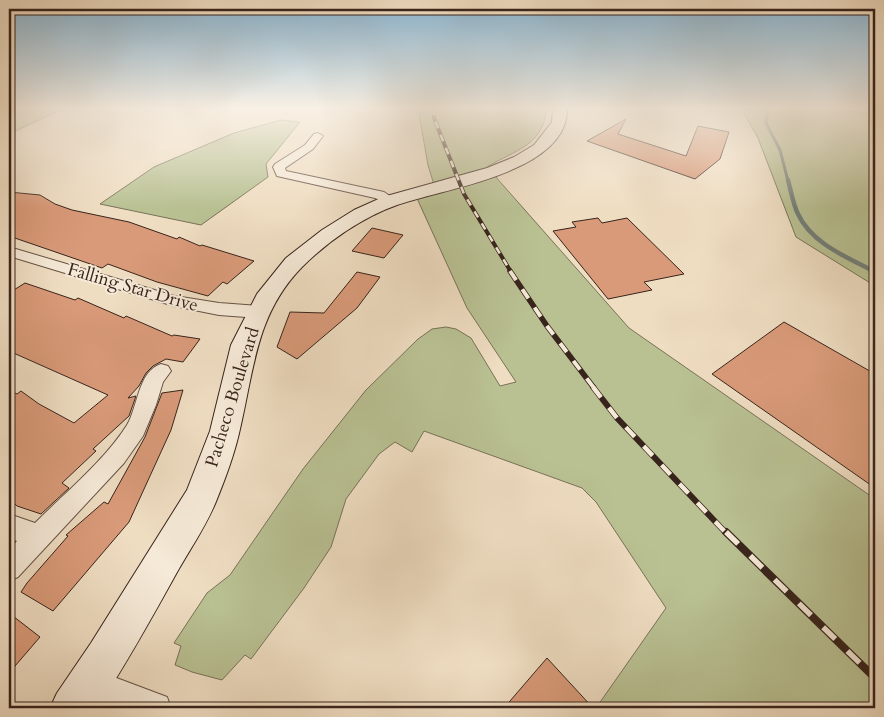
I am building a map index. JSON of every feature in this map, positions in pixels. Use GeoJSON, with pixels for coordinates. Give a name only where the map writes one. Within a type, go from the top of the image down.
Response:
{"type":"FeatureCollection","features":[{"type":"Feature","properties":{"kind":"main road","name":"Pacheco Boulevard"},"geometry":{"type":"LineString","coordinates":[[72,708],[106,658],[201,498],[225,431],[244,345],[265,299],[294,263],[329,234],[361,214],[390,201],[493,172],[520,160],[540,148],[546,141]]}},
{"type":"Feature","properties":{"kind":"street"},"geometry":{"type":"LineString","coordinates":[[314,141],[309,147],[279,167],[281,174],[379,195],[390,201]]}},
{"type":"Feature","properties":{"kind":"street","name":"Falling Star Drive"},"geometry":{"type":"LineString","coordinates":[[9,250],[174,301],[218,309],[259,312]]}},
{"type":"Feature","properties":{"kind":"street"},"geometry":{"type":"LineString","coordinates":[[9,568],[116,456],[134,430],[146,405],[154,379],[161,371]]}},
{"type":"Feature","properties":{"kind":"street"},"geometry":{"type":"LineString","coordinates":[[9,526],[39,537]]}},
{"type":"Feature","properties":{"kind":"street"},"geometry":{"type":"LineString","coordinates":[[90,683],[156,708]]}},
{"type":"Feature","properties":{"kind":"green space"},"geometry":{"type":"Polygon","coordinates":[[[214,141],[284,141],[266,164],[268,177],[201,225],[100,204],[154,167],[214,141]]]}},
{"type":"Feature","properties":{"kind":"green space"},"geometry":{"type":"Polygon","coordinates":[[[424,141],[531,141],[487,167],[629,328],[875,499],[875,708],[596,708],[666,608],[596,502],[582,488],[424,431],[412,452],[395,442],[379,454],[346,499],[331,547],[304,588],[251,659],[245,655],[222,680],[175,665],[181,646],[174,643],[207,593],[230,575],[303,469],[366,390],[418,339],[432,329],[446,327],[456,329],[471,338],[500,386],[516,382],[467,308],[415,194],[435,188],[424,141]]]}},
{"type":"Feature","properties":{"kind":"green space"},"geometry":{"type":"Polygon","coordinates":[[[759,141],[875,141],[875,286],[796,237],[759,141]]]}},
{"type":"Feature","properties":{"kind":"building"},"geometry":{"type":"Polygon","coordinates":[[[588,141],[641,141],[686,156],[692,141],[726,141],[720,159],[695,179],[588,141]]]}},
{"type":"Feature","properties":{"kind":"building"},"geometry":{"type":"Polygon","coordinates":[[[9,192],[40,195],[55,204],[72,210],[129,222],[177,239],[179,237],[200,246],[254,261],[227,284],[223,282],[208,296],[157,282],[108,264],[102,268],[9,236],[9,192]]]}},
{"type":"Feature","properties":{"kind":"building"},"geometry":{"type":"Polygon","coordinates":[[[598,218],[602,223],[627,218],[684,274],[644,282],[652,290],[608,299],[553,231],[576,227],[572,222],[598,218]]]}},
{"type":"Feature","properties":{"kind":"building"},"geometry":{"type":"Polygon","coordinates":[[[372,228],[403,235],[384,258],[352,251],[372,228]]]}},
{"type":"Feature","properties":{"kind":"building"},"geometry":{"type":"Polygon","coordinates":[[[357,272],[380,277],[357,308],[297,359],[277,347],[290,312],[324,313],[357,272]]]}},
{"type":"Feature","properties":{"kind":"building"},"geometry":{"type":"Polygon","coordinates":[[[25,283],[75,300],[78,298],[172,336],[200,339],[183,362],[166,359],[153,366],[146,373],[139,386],[128,398],[136,396],[129,416],[93,449],[96,451],[62,483],[69,488],[41,514],[17,506],[9,498],[9,390],[17,394],[21,391],[39,404],[74,423],[108,395],[9,351],[9,293],[25,283]]]}},
{"type":"Feature","properties":{"kind":"building"},"geometry":{"type":"Polygon","coordinates":[[[784,322],[875,374],[875,488],[712,374],[784,322]]]}},
{"type":"Feature","properties":{"kind":"building"},"geometry":{"type":"Polygon","coordinates":[[[183,390],[171,430],[129,522],[53,611],[21,592],[68,536],[66,535],[104,502],[108,504],[145,437],[162,393],[183,390]]]}},
{"type":"Feature","properties":{"kind":"building"},"geometry":{"type":"Polygon","coordinates":[[[9,613],[40,637],[9,673],[9,613]]]}},
{"type":"Feature","properties":{"kind":"building"},"geometry":{"type":"Polygon","coordinates":[[[547,658],[593,708],[504,708],[547,658]]]}},
{"type":"Feature","properties":{"kind":"waterway"},"geometry":{"type":"LineString","coordinates":[[776,141],[780,150],[788,181]]}},
{"type":"Feature","properties":{"kind":"waterway"},"geometry":{"type":"LineString","coordinates":[[788,180],[796,210],[812,234],[831,249],[875,272],[873,271]]}},
{"type":"Feature","properties":{"kind":"railway"},"geometry":{"type":"LineString","coordinates":[[443,141],[464,194],[511,272]]}},
{"type":"Feature","properties":{"kind":"railway"},"geometry":{"type":"LineString","coordinates":[[510,271],[547,326],[594,388]]}},
{"type":"Feature","properties":{"kind":"railway"},"geometry":{"type":"LineString","coordinates":[[593,387],[617,418],[727,534]]}},
{"type":"Feature","properties":{"kind":"railway"},"geometry":{"type":"LineString","coordinates":[[726,532],[875,678]]}}]}
